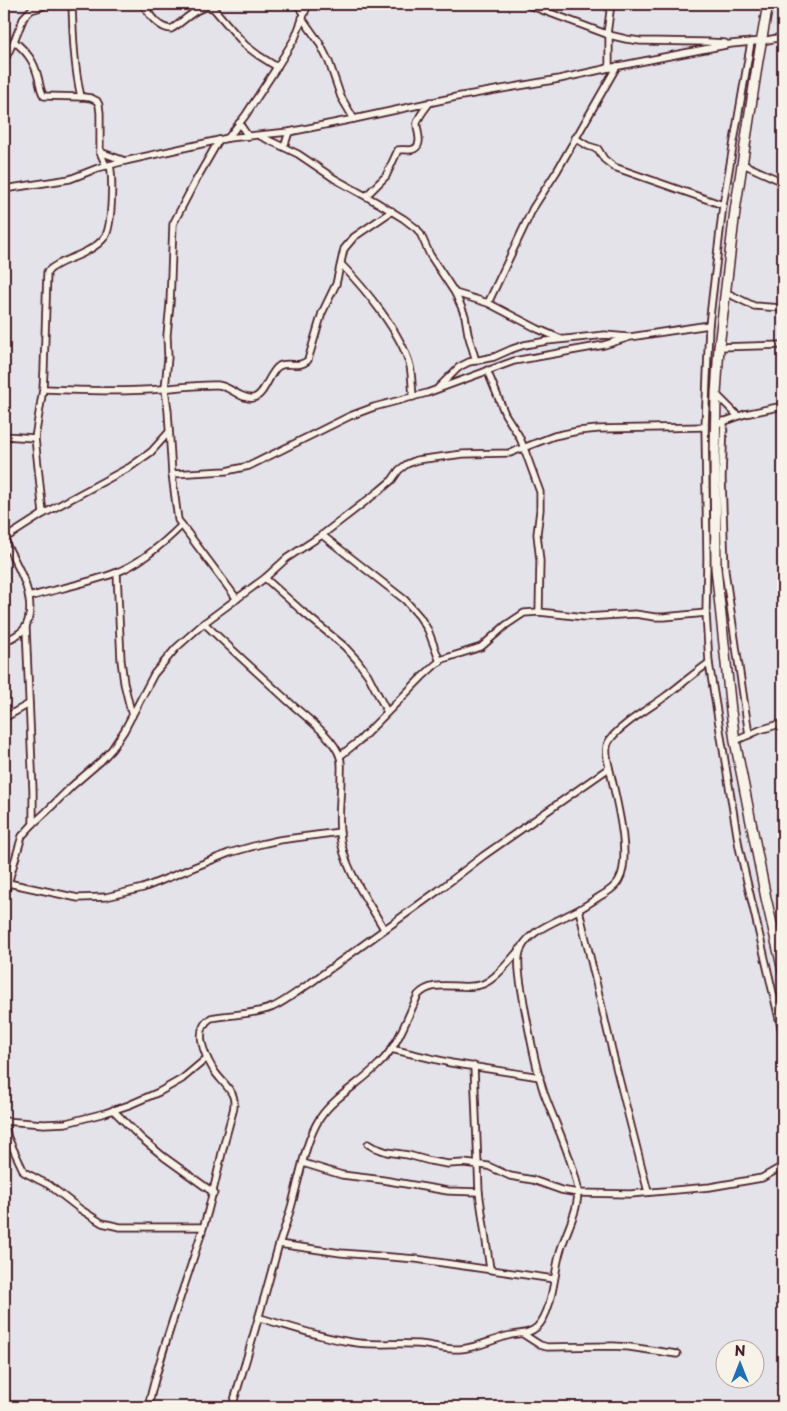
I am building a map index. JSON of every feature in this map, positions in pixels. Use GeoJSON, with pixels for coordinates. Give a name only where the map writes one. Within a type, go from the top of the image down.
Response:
{"type":"FeatureCollection","features":[{"type":"Feature","properties":{"kind":"main road"},"geometry":{"type":"LineString","coordinates":[[768,4],[743,164],[719,348],[716,394],[720,423],[716,568],[735,742],[766,898],[783,971]]}},
{"type":"Feature","properties":{"kind":"street"},"geometry":{"type":"LineString","coordinates":[[4,61],[24,17],[31,10],[46,4]]}},
{"type":"Feature","properties":{"kind":"street"},"geometry":{"type":"LineString","coordinates":[[72,4],[75,58],[81,97]]}},
{"type":"Feature","properties":{"kind":"street"},"geometry":{"type":"LineString","coordinates":[[143,4],[160,26],[171,29],[198,10],[204,7],[211,7],[245,45],[277,67]]}},
{"type":"Feature","properties":{"kind":"street"},"geometry":{"type":"LineString","coordinates":[[297,4],[329,62],[341,97],[354,119]]}},
{"type":"Feature","properties":{"kind":"street"},"geometry":{"type":"LineString","coordinates":[[228,138],[277,67],[294,38],[308,4]]}},
{"type":"Feature","properties":{"kind":"street"},"geometry":{"type":"LineString","coordinates":[[526,4],[608,35],[640,41],[731,44]]}},
{"type":"Feature","properties":{"kind":"street"},"geometry":{"type":"LineString","coordinates":[[609,68],[608,35],[611,4]]}},
{"type":"Feature","properties":{"kind":"street"},"geometry":{"type":"LineString","coordinates":[[4,188],[70,178],[108,165],[228,138],[289,132],[430,102],[559,79],[731,44],[783,37]]}},
{"type":"Feature","properties":{"kind":"street"},"geometry":{"type":"LineString","coordinates":[[14,41],[26,51],[36,67],[44,96],[81,97],[97,101],[99,105],[100,152],[108,165],[113,183],[109,229],[106,236],[99,244],[53,266],[47,272],[46,351],[43,388],[35,438],[43,514]]}},
{"type":"Feature","properties":{"kind":"street"},"geometry":{"type":"LineString","coordinates":[[751,42],[723,204],[709,325],[705,427],[706,613],[709,663],[739,847],[783,1036]]}},
{"type":"Feature","properties":{"kind":"street"},"geometry":{"type":"LineString","coordinates":[[488,303],[530,213],[557,171],[617,66]]}},
{"type":"Feature","properties":{"kind":"street"},"geometry":{"type":"LineString","coordinates":[[367,196],[386,176],[398,150],[414,149],[418,146],[417,123],[430,102]]}},
{"type":"Feature","properties":{"kind":"street"},"geometry":{"type":"LineString","coordinates":[[240,123],[248,136]]}},
{"type":"Feature","properties":{"kind":"street"},"geometry":{"type":"LineString","coordinates":[[284,147],[289,132]]}},
{"type":"Feature","properties":{"kind":"street"},"geometry":{"type":"LineString","coordinates":[[258,136],[284,147],[314,164],[335,179],[392,211],[417,230],[455,293],[465,316],[476,361]]}},
{"type":"Feature","properties":{"kind":"street"},"geometry":{"type":"LineString","coordinates":[[575,138],[588,146],[598,149],[604,160],[614,167],[723,204]]}},
{"type":"Feature","properties":{"kind":"street"},"geometry":{"type":"LineString","coordinates":[[219,140],[173,224],[165,389],[178,520],[237,599]]}},
{"type":"Feature","properties":{"kind":"street"},"geometry":{"type":"LineString","coordinates":[[100,152],[125,161]]}},
{"type":"Feature","properties":{"kind":"street"},"geometry":{"type":"LineString","coordinates":[[743,164],[783,182]]}},
{"type":"Feature","properties":{"kind":"street"},"geometry":{"type":"LineString","coordinates":[[43,388],[146,390],[219,385],[243,396],[252,398],[258,395],[279,366],[306,363],[310,356],[322,314],[336,284],[344,249],[354,237],[392,211]]}},
{"type":"Feature","properties":{"kind":"street"},"geometry":{"type":"LineString","coordinates":[[341,264],[387,320],[399,339],[410,367],[413,396]]}},
{"type":"Feature","properties":{"kind":"street"},"geometry":{"type":"LineString","coordinates":[[725,292],[754,306],[783,308]]}},
{"type":"Feature","properties":{"kind":"street"},"geometry":{"type":"LineString","coordinates":[[455,293],[488,303],[538,330],[563,340]]}},
{"type":"Feature","properties":{"kind":"street"},"geometry":{"type":"LineString","coordinates":[[172,474],[226,471],[248,466],[350,416],[436,389],[514,361],[604,345],[630,337],[709,325]]}},
{"type":"Feature","properties":{"kind":"street"},"geometry":{"type":"LineString","coordinates":[[436,389],[459,367],[494,357],[512,349],[605,335],[630,337]]}},
{"type":"Feature","properties":{"kind":"street"},"geometry":{"type":"LineString","coordinates":[[719,348],[783,345]]}},
{"type":"Feature","properties":{"kind":"street"},"geometry":{"type":"LineString","coordinates":[[488,370],[506,414],[519,436],[540,492],[541,501],[537,534],[540,561],[539,612]]}},
{"type":"Feature","properties":{"kind":"street"},"geometry":{"type":"LineString","coordinates":[[716,394],[738,416]]}},
{"type":"Feature","properties":{"kind":"street"},"geometry":{"type":"LineString","coordinates":[[749,735],[725,571],[720,423],[738,416],[783,406]]}},
{"type":"Feature","properties":{"kind":"street"},"geometry":{"type":"LineString","coordinates":[[4,897],[22,836],[112,749],[154,674],[176,648],[204,623],[265,578],[287,558],[322,535],[379,491],[406,464],[417,460],[463,454],[510,453],[554,436],[578,431],[705,427]]}},
{"type":"Feature","properties":{"kind":"street"},"geometry":{"type":"LineString","coordinates":[[33,824],[26,627],[29,613],[29,597],[24,581],[4,539],[43,514],[130,467],[151,452],[169,432]]}},
{"type":"Feature","properties":{"kind":"street"},"geometry":{"type":"LineString","coordinates":[[4,436],[35,438]]}},
{"type":"Feature","properties":{"kind":"street"},"geometry":{"type":"LineString","coordinates":[[29,597],[117,572],[166,541],[182,525]]}},
{"type":"Feature","properties":{"kind":"street"},"geometry":{"type":"LineString","coordinates":[[322,535],[405,600],[428,630],[440,662]]}},
{"type":"Feature","properties":{"kind":"street"},"geometry":{"type":"LineString","coordinates":[[117,572],[121,660],[132,716]]}},
{"type":"Feature","properties":{"kind":"street"},"geometry":{"type":"LineString","coordinates":[[265,578],[344,646],[357,660],[368,675],[388,712]]}},
{"type":"Feature","properties":{"kind":"street"},"geometry":{"type":"LineString","coordinates":[[340,756],[360,740],[422,676],[443,659],[464,654],[481,647],[518,616],[531,612],[585,617],[634,614],[664,617],[706,613]]}},
{"type":"Feature","properties":{"kind":"street"},"geometry":{"type":"LineString","coordinates":[[204,623],[293,706],[313,722],[340,756],[340,832],[342,849],[346,860],[384,929]]}},
{"type":"Feature","properties":{"kind":"street"},"geometry":{"type":"LineString","coordinates":[[4,642],[17,635],[26,627]]}},
{"type":"Feature","properties":{"kind":"street"},"geometry":{"type":"LineString","coordinates":[[232,1407],[260,1318],[303,1163],[320,1118],[332,1105],[381,1063],[396,1042],[418,995],[423,990],[447,985],[477,986],[485,984],[520,950],[530,936],[539,929],[579,910],[617,884],[622,875],[624,852],[622,832],[609,768],[608,742],[615,734],[709,663]]}},
{"type":"Feature","properties":{"kind":"street"},"geometry":{"type":"LineString","coordinates":[[4,718],[29,704]]}},
{"type":"Feature","properties":{"kind":"street"},"geometry":{"type":"LineString","coordinates":[[735,742],[783,723]]}},
{"type":"Feature","properties":{"kind":"street"},"geometry":{"type":"LineString","coordinates":[[148,1407],[177,1306],[214,1192],[222,1150],[234,1108],[234,1101],[230,1090],[213,1069],[203,1046],[201,1032],[206,1021],[211,1018],[273,1007],[309,984],[483,856],[609,768]]}},
{"type":"Feature","properties":{"kind":"street"},"geometry":{"type":"LineString","coordinates":[[8,883],[78,898],[106,897],[143,888],[221,856],[261,844],[340,832]]}},
{"type":"Feature","properties":{"kind":"street"},"geometry":{"type":"LineString","coordinates":[[579,910],[648,1192]]}},
{"type":"Feature","properties":{"kind":"street"},"geometry":{"type":"LineString","coordinates":[[260,1318],[337,1340],[373,1344],[417,1344],[461,1349],[511,1335],[523,1334],[536,1329],[544,1318],[550,1301],[560,1252],[574,1213],[578,1193],[567,1153],[540,1077],[522,990],[519,963],[520,950]]}},
{"type":"Feature","properties":{"kind":"street"},"geometry":{"type":"LineString","coordinates":[[390,1049],[451,1063],[540,1077]]}},
{"type":"Feature","properties":{"kind":"street"},"geometry":{"type":"LineString","coordinates":[[203,1227],[120,1227],[102,1223],[80,1209],[49,1184],[24,1172],[8,1138],[4,1122],[66,1123],[113,1110],[159,1092],[182,1079],[207,1058]]}},
{"type":"Feature","properties":{"kind":"street"},"geometry":{"type":"LineString","coordinates":[[474,1066],[479,1192],[490,1269]]}},
{"type":"Feature","properties":{"kind":"street"},"geometry":{"type":"LineString","coordinates":[[113,1110],[141,1138],[164,1157],[214,1192]]}},
{"type":"Feature","properties":{"kind":"street"},"geometry":{"type":"LineString","coordinates":[[368,1144],[387,1152],[430,1161],[488,1166],[510,1176],[529,1179],[561,1190],[578,1193],[610,1194],[710,1187],[758,1178],[783,1166]]}},
{"type":"Feature","properties":{"kind":"street"},"geometry":{"type":"LineString","coordinates":[[303,1163],[342,1175],[448,1190],[479,1192]]}},
{"type":"Feature","properties":{"kind":"street"},"geometry":{"type":"LineString","coordinates":[[279,1244],[341,1253],[416,1259],[554,1279]]}},
{"type":"Feature","properties":{"kind":"street"},"geometry":{"type":"LineString","coordinates":[[523,1334],[540,1345],[547,1347],[576,1348],[596,1345],[629,1347],[677,1354]]}}]}
